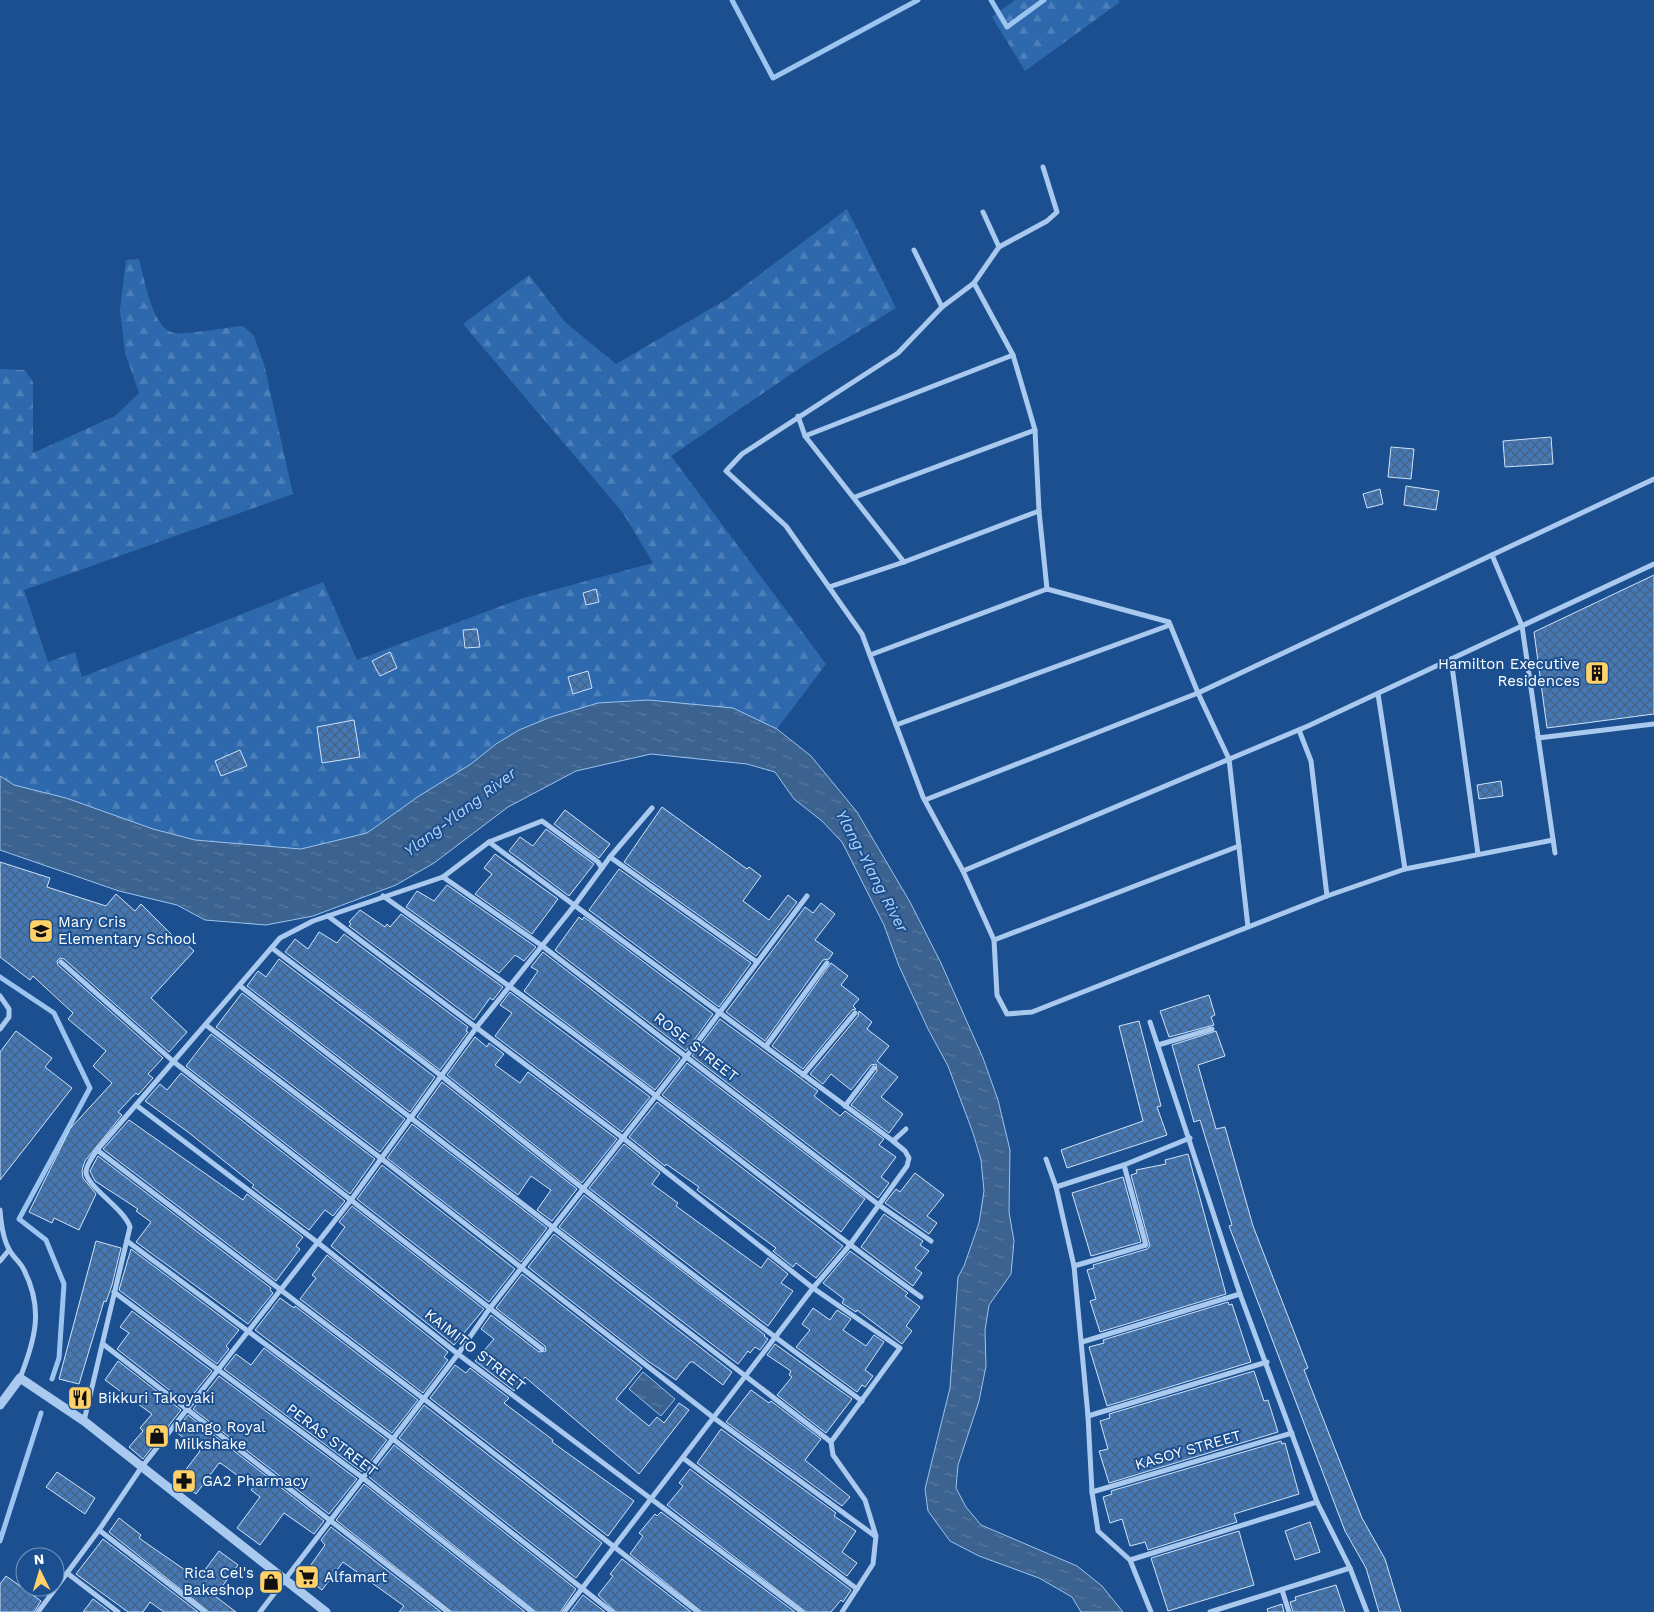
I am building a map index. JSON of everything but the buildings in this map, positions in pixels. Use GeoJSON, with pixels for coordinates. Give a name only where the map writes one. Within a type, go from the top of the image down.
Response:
{"type":"FeatureCollection","features":[{"type":"Feature","properties":{"kind":"street"},"geometry":{"type":"LineString","coordinates":[[1043,167],[1057,212],[1047,221],[999,247],[974,283],[942,307],[898,353],[742,454],[726,471],[786,526],[862,634],[925,800],[963,871],[994,940],[997,995],[1007,1014],[1032,1012],[1327,896],[1405,869],[1553,840]]}},
{"type":"Feature","properties":{"kind":"street"},"geometry":{"type":"LineString","coordinates":[[983,212],[999,247]]}},
{"type":"Feature","properties":{"kind":"street"},"geometry":{"type":"LineString","coordinates":[[914,250],[942,307]]}},
{"type":"Feature","properties":{"kind":"street"},"geometry":{"type":"LineString","coordinates":[[974,283],[1013,355],[1035,430],[1039,511],[1048,588]]}},
{"type":"Feature","properties":{"kind":"street"},"geometry":{"type":"LineString","coordinates":[[805,436],[1013,355]]}},
{"type":"Feature","properties":{"kind":"street"},"geometry":{"type":"LineString","coordinates":[[798,416],[805,436],[855,497],[904,562]]}},
{"type":"Feature","properties":{"kind":"street"},"geometry":{"type":"LineString","coordinates":[[855,497],[1035,430]]}},
{"type":"Feature","properties":{"kind":"street"},"geometry":{"type":"LineString","coordinates":[[925,800],[1198,693],[1654,479]]}},
{"type":"Feature","properties":{"kind":"street"},"geometry":{"type":"LineString","coordinates":[[829,587],[904,562],[1039,511]]}},
{"type":"Feature","properties":{"kind":"street"},"geometry":{"type":"LineString","coordinates":[[1492,555],[1522,626],[1554,853]]}},
{"type":"Feature","properties":{"kind":"street"},"geometry":{"type":"LineString","coordinates":[[963,871],[1299,730],[1654,564]]}},
{"type":"Feature","properties":{"kind":"street"},"geometry":{"type":"LineString","coordinates":[[870,655],[1048,588],[1169,622],[1198,693],[1229,759],[1248,927]]}},
{"type":"Feature","properties":{"kind":"street"},"geometry":{"type":"LineString","coordinates":[[896,725],[1170,626]]}},
{"type":"Feature","properties":{"kind":"street"},"geometry":{"type":"LineString","coordinates":[[1451,659],[1478,854]]}},
{"type":"Feature","properties":{"kind":"street"},"geometry":{"type":"LineString","coordinates":[[1378,694],[1405,869]]}},
{"type":"Feature","properties":{"kind":"street"},"geometry":{"type":"LineString","coordinates":[[1538,738],[1654,724]]}},
{"type":"Feature","properties":{"kind":"street"},"geometry":{"type":"LineString","coordinates":[[1299,730],[1312,761],[1327,896]]}},
{"type":"Feature","properties":{"kind":"street"},"geometry":{"type":"LineString","coordinates":[[38,1612],[99,1530],[141,1468],[351,1200],[476,1028],[574,906],[610,857],[652,808]]}},
{"type":"Feature","properties":{"kind":"street"},"geometry":{"type":"LineString","coordinates":[[84,1421],[130,1227],[127,1219],[88,1179],[86,1171],[97,1150],[280,938],[328,916],[382,896],[443,877],[489,842],[542,821],[598,862],[602,868]]}},
{"type":"Feature","properties":{"kind":"street"},"geometry":{"type":"LineString","coordinates":[[489,842],[893,1141],[905,1151],[909,1158],[907,1166],[849,1246],[813,1288],[564,1612]]}},
{"type":"Feature","properties":{"kind":"street"},"geometry":{"type":"LineString","coordinates":[[994,940],[1239,846]]}},
{"type":"Feature","properties":{"kind":"street"},"geometry":{"type":"LineString","coordinates":[[610,857],[757,962]]}},
{"type":"Feature","properties":{"kind":"street","name":"ROSE STREET"},"geometry":{"type":"LineString","coordinates":[[443,877],[542,945],[879,1205],[931,1241]]}},
{"type":"Feature","properties":{"kind":"street"},"geometry":{"type":"LineString","coordinates":[[382,896],[510,986],[656,1095],[849,1246],[921,1297]]}},
{"type":"Feature","properties":{"kind":"street"},"geometry":{"type":"LineString","coordinates":[[260,1612],[424,1399],[490,1308],[688,1056],[719,1012],[808,896]]}},
{"type":"Feature","properties":{"kind":"street"},"geometry":{"type":"LineString","coordinates":[[328,916],[622,1138],[813,1288],[900,1348],[831,1442]]}},
{"type":"Feature","properties":{"kind":"street"},"geometry":{"type":"LineString","coordinates":[[272,948],[442,1077],[583,1190],[775,1338],[862,1401]]}},
{"type":"Feature","properties":{"kind":"street"},"geometry":{"type":"LineString","coordinates":[[61,962],[174,1062],[542,1349]]}},
{"type":"Feature","properties":{"kind":"street"},"geometry":{"type":"LineString","coordinates":[[766,1046],[827,963]]}},
{"type":"Feature","properties":{"kind":"street"},"geometry":{"type":"LineString","coordinates":[[240,986],[831,1442],[833,1455],[865,1500],[876,1536],[873,1564],[842,1612]]}},
{"type":"Feature","properties":{"kind":"street"},"geometry":{"type":"LineString","coordinates":[[0,996],[9,1009],[9,1016],[0,1029]]}},
{"type":"Feature","properties":{"kind":"street"},"geometry":{"type":"LineString","coordinates":[[803,1075],[854,1013]]}},
{"type":"Feature","properties":{"kind":"street"},"geometry":{"type":"LineString","coordinates":[[1150,1022],[1190,1138],[1240,1294],[1267,1362],[1317,1502],[1350,1568],[1366,1612]]}},
{"type":"Feature","properties":{"kind":"street"},"geometry":{"type":"LineString","coordinates":[[206,1025],[382,1158],[714,1418],[876,1536]]}},
{"type":"Feature","properties":{"kind":"street"},"geometry":{"type":"LineString","coordinates":[[1158,1045],[1212,1029]]}},
{"type":"Feature","properties":{"kind":"street"},"geometry":{"type":"LineString","coordinates":[[845,1106],[874,1068]]}},
{"type":"Feature","properties":{"kind":"street","name":"KAIMITO STREET"},"geometry":{"type":"LineString","coordinates":[[136,1105],[318,1242],[458,1354],[802,1612]]}},
{"type":"Feature","properties":{"kind":"street"},"geometry":{"type":"LineString","coordinates":[[893,1141],[906,1129]]}},
{"type":"Feature","properties":{"kind":"street"},"geometry":{"type":"LineString","coordinates":[[1056,1187],[1124,1165],[1190,1138]]}},
{"type":"Feature","properties":{"kind":"street"},"geometry":{"type":"LineString","coordinates":[[97,1150],[424,1399],[698,1612]]}},
{"type":"Feature","properties":{"kind":"street"},"geometry":{"type":"LineString","coordinates":[[1046,1159],[1056,1187],[1074,1266],[1088,1416],[1092,1492],[1098,1531],[1130,1560],[1152,1612]]}},
{"type":"Feature","properties":{"kind":"street"},"geometry":{"type":"LineString","coordinates":[[1074,1266],[1146,1245],[1124,1165]]}},
{"type":"Feature","properties":{"kind":"street"},"geometry":{"type":"LineString","coordinates":[[0,1210],[1,1222],[9,1250],[24,1268],[34,1293],[36,1326],[20,1378],[0,1405]]}},
{"type":"Feature","properties":{"kind":"street"},"geometry":{"type":"LineString","coordinates":[[127,1241],[393,1439],[612,1612]]}},
{"type":"Feature","properties":{"kind":"street"},"geometry":{"type":"LineString","coordinates":[[0,1261],[9,1250]]}},
{"type":"Feature","properties":{"kind":"street","name":"PERAS STREET"},"geometry":{"type":"LineString","coordinates":[[114,1292],[363,1478],[532,1612]]}},
{"type":"Feature","properties":{"kind":"street"},"geometry":{"type":"LineString","coordinates":[[1082,1342],[1240,1294]]}},
{"type":"Feature","properties":{"kind":"street"},"geometry":{"type":"LineString","coordinates":[[103,1344],[448,1612]]}},
{"type":"Feature","properties":{"kind":"street"},"geometry":{"type":"LineString","coordinates":[[1088,1416],[1267,1362]]}},
{"type":"Feature","properties":{"kind":"street"},"geometry":{"type":"LineString","coordinates":[[20,1378],[84,1421],[141,1468],[326,1612]]}},
{"type":"Feature","properties":{"kind":"street","name":"KASOY STREET"},"geometry":{"type":"LineString","coordinates":[[1092,1492],[1292,1433]]}},
{"type":"Feature","properties":{"kind":"street"},"geometry":{"type":"LineString","coordinates":[[683,1458],[857,1589]]}},
{"type":"Feature","properties":{"kind":"street"},"geometry":{"type":"LineString","coordinates":[[1130,1560],[1317,1502]]}},
{"type":"Feature","properties":{"kind":"street"},"geometry":{"type":"LineString","coordinates":[[99,1530],[205,1612]]}},
{"type":"Feature","properties":{"kind":"street"},"geometry":{"type":"LineString","coordinates":[[1210,1612],[1350,1568]]}},
{"type":"Feature","properties":{"kind":"street"},"geometry":{"type":"LineString","coordinates":[[67,1573],[118,1612]]}},
{"type":"Feature","properties":{"kind":"street"},"geometry":{"type":"LineString","coordinates":[[1282,1590],[1289,1612]]}},
{"type":"Feature","properties":{"kind":"green space"},"geometry":{"type":"Polygon","coordinates":[[[1015,0],[1118,0],[1120,2],[1025,71],[992,17],[1015,0]]]}},
{"type":"Feature","properties":{"kind":"green space"},"geometry":{"type":"Polygon","coordinates":[[[847,209],[896,308],[806,364],[671,456],[826,664],[777,729],[733,708],[551,717],[519,730],[496,744],[471,764],[419,796],[367,833],[301,849],[195,840],[153,829],[66,798],[14,785],[0,776],[0,369],[25,370],[33,382],[33,453],[115,416],[139,393],[125,353],[120,310],[126,260],[139,259],[150,301],[160,322],[166,329],[179,333],[243,326],[254,336],[264,364],[293,494],[24,590],[48,662],[75,652],[82,677],[323,582],[357,660],[523,598],[653,563],[623,513],[463,324],[529,275],[565,322],[616,364],[727,299],[847,209]]]}},
{"type":"Feature","properties":{"kind":"water","name":"Ylang-Ylang River"},"geometry":{"type":"Polygon","coordinates":[[[648,700],[733,708],[777,729],[811,756],[857,812],[910,902],[941,963],[983,1058],[998,1100],[1010,1150],[1009,1212],[1014,1241],[1011,1274],[989,1305],[985,1330],[986,1366],[979,1401],[958,1465],[956,1488],[966,1507],[981,1525],[1077,1566],[1102,1586],[1123,1612],[1081,1612],[1072,1597],[1039,1578],[979,1556],[950,1541],[928,1511],[925,1489],[950,1388],[958,1277],[964,1266],[979,1223],[984,1191],[981,1160],[948,1066],[928,1029],[899,966],[884,925],[842,842],[822,821],[794,799],[775,772],[747,764],[651,754],[576,771],[508,807],[434,863],[396,885],[313,916],[266,925],[205,920],[177,905],[119,891],[0,850],[0,776],[14,785],[66,798],[153,829],[195,840],[301,849],[367,833],[519,730],[551,717],[598,703],[648,700]]]}},
{"type":"Feature","properties":{"kind":"water"},"geometry":{"type":"Polygon","coordinates":[[[643,1372],[675,1399],[661,1416],[629,1389],[643,1372]]]}},
{"type":"Feature","properties":{"kind":"waterway"},"geometry":{"type":"LineString","coordinates":[[732,0],[773,78],[918,0]]}},
{"type":"Feature","properties":{"kind":"waterway"},"geometry":{"type":"LineString","coordinates":[[991,0],[1007,27],[1044,0]]}},
{"type":"Feature","properties":{"kind":"waterway"},"geometry":{"type":"LineString","coordinates":[[0,977],[54,1013],[90,1088],[19,1219],[46,1240],[64,1284],[59,1358],[52,1379]]}},
{"type":"Feature","properties":{"kind":"waterway"},"geometry":{"type":"LineString","coordinates":[[0,1541],[41,1413]]}},
{"type":"Feature","properties":{"kind":"place","name":"Hamilton Executive Residences"},"geometry":{"type":"Point","coordinates":[1597,673]}},
{"type":"Feature","properties":{"kind":"place","name":"Mary Cris Elementary School"},"geometry":{"type":"Point","coordinates":[41,931]}},
{"type":"Feature","properties":{"kind":"place","name":"Bikkuri Takoyaki"},"geometry":{"type":"Point","coordinates":[80,1398]}},
{"type":"Feature","properties":{"kind":"place","name":"Mango Royal Milkshake"},"geometry":{"type":"Point","coordinates":[157,1436]}},
{"type":"Feature","properties":{"kind":"place","name":"GA2 Pharmacy"},"geometry":{"type":"Point","coordinates":[184,1481]}},
{"type":"Feature","properties":{"kind":"place","name":"Alfamart"},"geometry":{"type":"Point","coordinates":[307,1577]}},
{"type":"Feature","properties":{"kind":"place","name":"Rica Cel's Bakeshop"},"geometry":{"type":"Point","coordinates":[271,1582]}}]}
